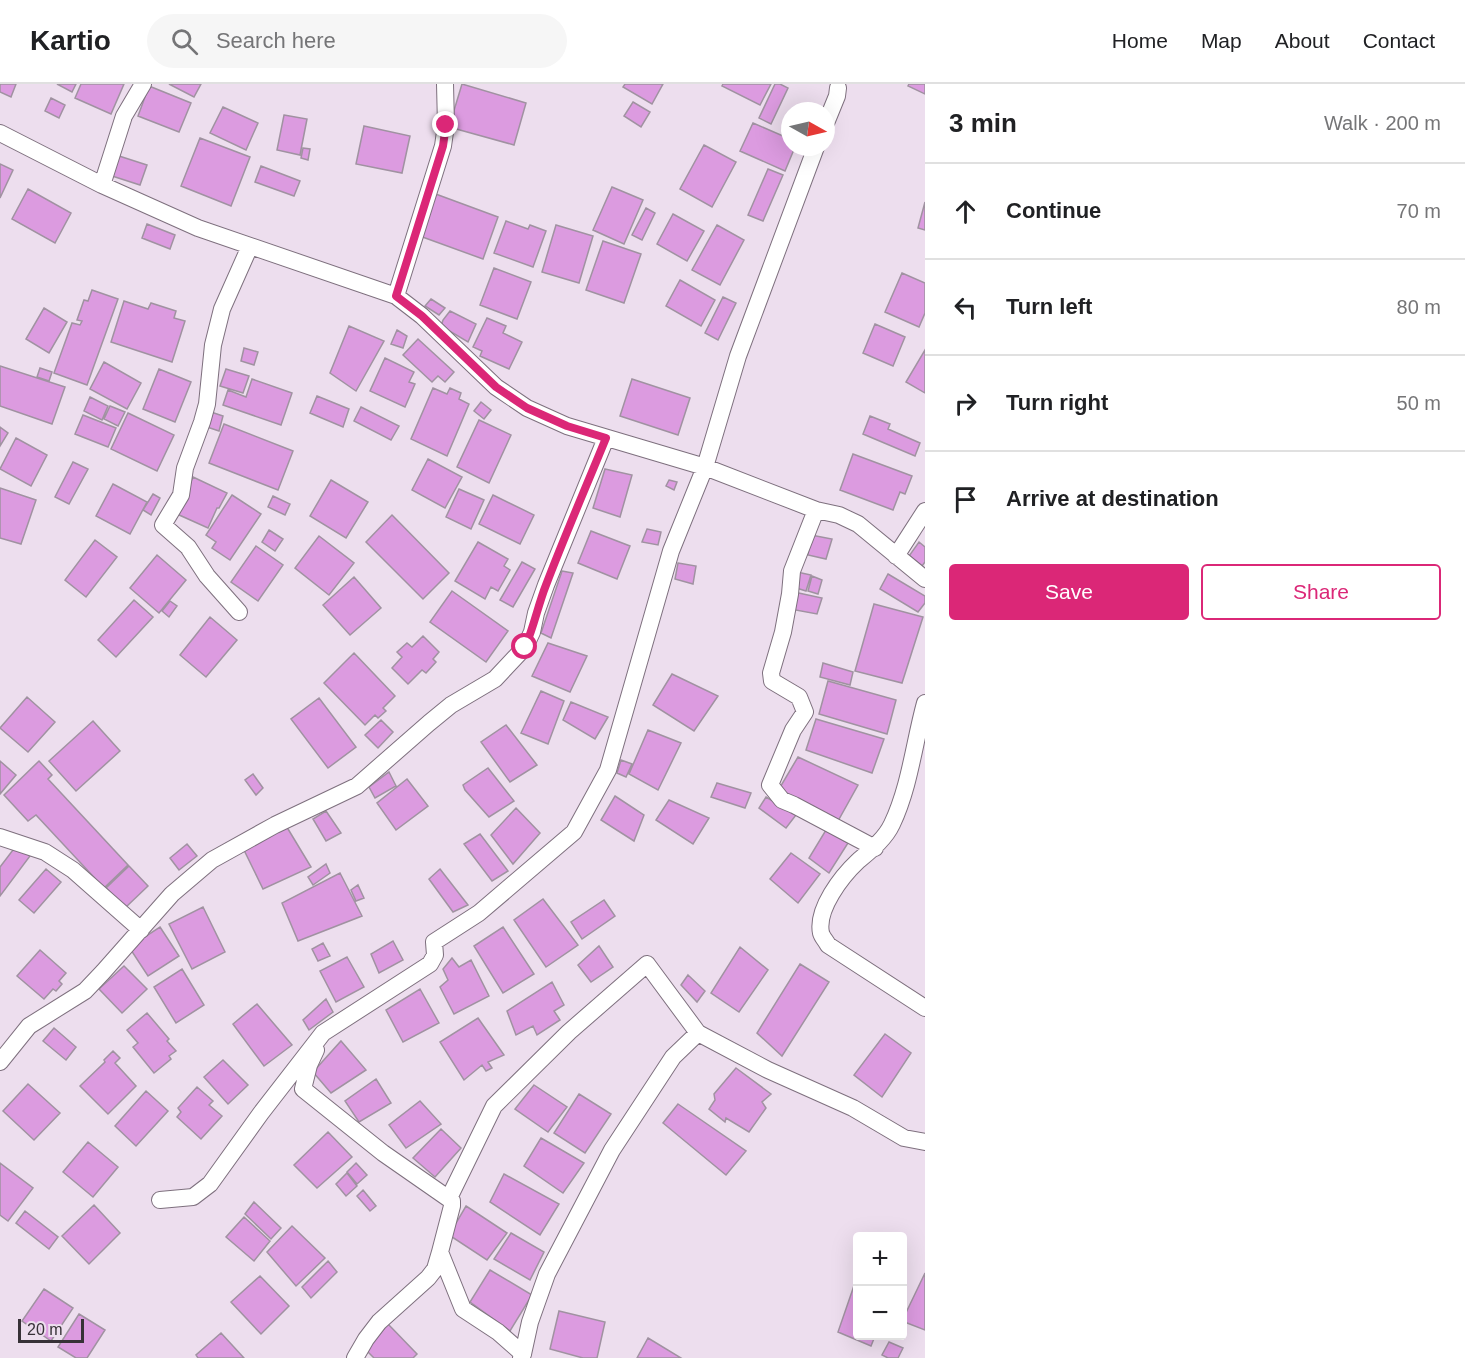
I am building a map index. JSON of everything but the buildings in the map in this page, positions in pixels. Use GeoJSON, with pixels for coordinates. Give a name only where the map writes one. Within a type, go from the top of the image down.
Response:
{"type":"FeatureCollection","features":[{"type":"Feature","properties":{"kind":"street"},"geometry":{"type":"LineString","coordinates":[[102,185],[124,116],[143,84]]}},
{"type":"Feature","properties":{"kind":"street"},"geometry":{"type":"LineString","coordinates":[[396,296],[443,146],[446,125],[445,84]]}},
{"type":"Feature","properties":{"kind":"street"},"geometry":{"type":"LineString","coordinates":[[835,102],[838,87]]}},
{"type":"Feature","properties":{"kind":"street"},"geometry":{"type":"LineString","coordinates":[[1,134],[102,185],[198,228],[396,296],[422,316],[496,387],[527,408],[567,426],[705,467],[816,510],[839,515],[858,524],[925,579]]}},
{"type":"Feature","properties":{"kind":"street"},"geometry":{"type":"LineString","coordinates":[[160,1200],[193,1197],[210,1184],[323,1033],[430,964],[435,955],[434,942],[479,913],[574,832],[608,770],[671,551],[705,467],[738,356],[813,156]]}},
{"type":"Feature","properties":{"kind":"street"},"geometry":{"type":"LineString","coordinates":[[239,612],[207,576],[188,547],[163,525],[182,495],[185,468],[207,404],[213,345],[222,309],[250,246]]}},
{"type":"Feature","properties":{"kind":"street"},"geometry":{"type":"LineString","coordinates":[[0,1062],[29,1026],[85,991],[172,894],[212,860],[276,825],[357,786],[451,705],[495,679],[525,647],[532,632],[546,585],[606,438]]}},
{"type":"Feature","properties":{"kind":"street"},"geometry":{"type":"LineString","coordinates":[[816,510],[792,571],[783,632],[771,673],[772,681],[799,697],[805,712],[793,730],[770,785],[782,800],[794,804],[875,848]]}},
{"type":"Feature","properties":{"kind":"street"},"geometry":{"type":"LineString","coordinates":[[896,556],[925,511]]}},
{"type":"Feature","properties":{"kind":"street"},"geometry":{"type":"LineString","coordinates":[[925,703],[908,780],[892,825],[875,848],[857,863],[834,890],[822,916],[821,933],[828,945],[925,1008]]}},
{"type":"Feature","properties":{"kind":"street"},"geometry":{"type":"LineString","coordinates":[[0,837],[45,852],[73,870],[141,930]]}},
{"type":"Feature","properties":{"kind":"street"},"geometry":{"type":"LineString","coordinates":[[449,1198],[494,1106],[569,1032],[647,964],[698,1033],[768,1070],[852,1108],[904,1137],[925,1142]]}},
{"type":"Feature","properties":{"kind":"street"},"geometry":{"type":"LineString","coordinates":[[323,1033],[309,1065],[303,1089],[383,1153],[452,1201],[435,1269],[379,1322],[355,1358]]}},
{"type":"Feature","properties":{"kind":"street"},"geometry":{"type":"LineString","coordinates":[[522,1356],[530,1322],[547,1274],[612,1150],[673,1057],[698,1033]]}},
{"type":"Feature","properties":{"kind":"street"},"geometry":{"type":"LineString","coordinates":[[440,1252],[464,1309],[498,1332],[522,1356]]}},
{"type":"Feature","properties":{"kind":"route"},"geometry":{"type":"LineString","coordinates":[[446,125],[443,146],[396,296],[422,316],[496,387],[527,408],[567,426],[606,438],[546,585],[532,632],[525,647]]}}]}
